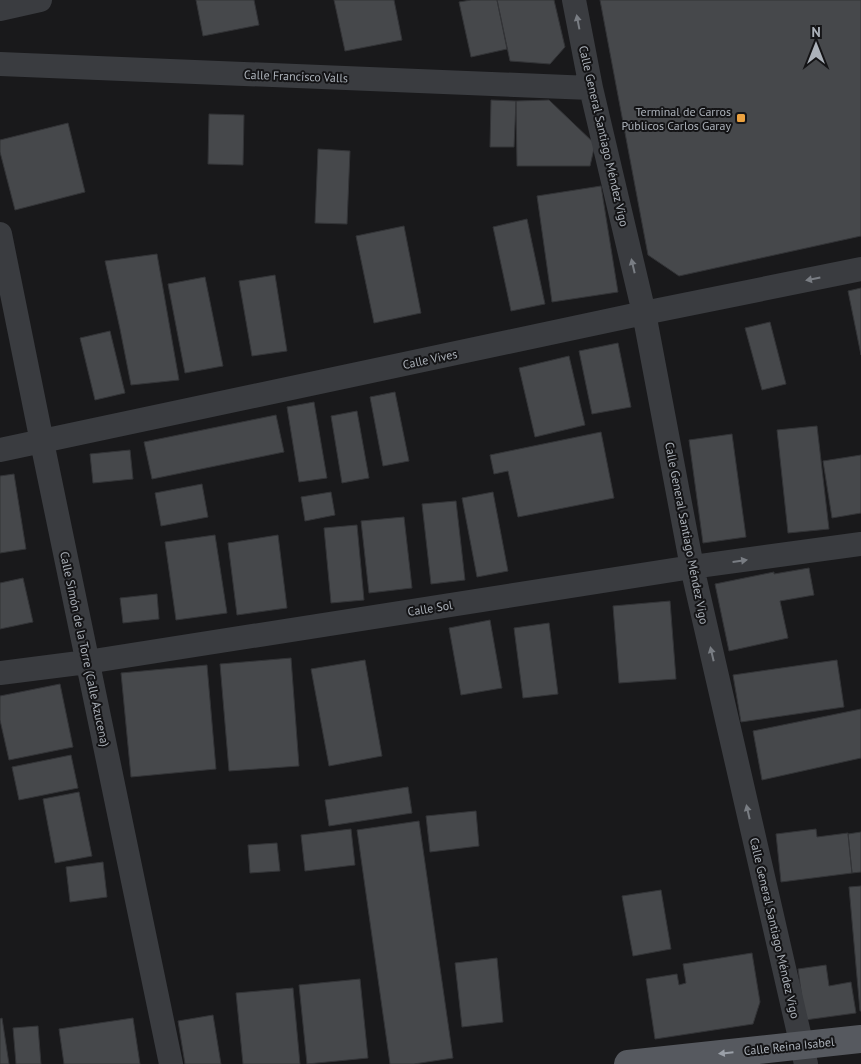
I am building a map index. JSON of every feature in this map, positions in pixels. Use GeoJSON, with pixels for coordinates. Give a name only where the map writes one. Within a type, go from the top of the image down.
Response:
{"type":"FeatureCollection","features":[{"type":"Feature","properties":{"kind":"main road","name":"Calle Reina Isabel"},"geometry":{"type":"LineString","coordinates":[[628,1064],[804,1054],[861,1038]]}},
{"type":"Feature","properties":{"kind":"street"},"geometry":{"type":"LineString","coordinates":[[0,9],[40,0]]}},
{"type":"Feature","properties":{"kind":"street","name":"Calle General Santiago Méndez Vigo"},"geometry":{"type":"LineString","coordinates":[[574,0],[591,88],[644,313],[692,567],[804,1054]]}},
{"type":"Feature","properties":{"kind":"street","name":"Calle Francisco Valls"},"geometry":{"type":"LineString","coordinates":[[0,64],[591,88]]}},
{"type":"Feature","properties":{"kind":"street","name":"Calle Simón de la Torre (Calle Azucena)"},"geometry":{"type":"LineString","coordinates":[[0,234],[171,1064]]}},
{"type":"Feature","properties":{"kind":"street","name":"Calle Vives"},"geometry":{"type":"LineString","coordinates":[[0,450],[644,313],[861,269]]}},
{"type":"Feature","properties":{"kind":"street","name":"Calle Sol"},"geometry":{"type":"LineString","coordinates":[[0,673],[87,662],[692,567],[861,544]]}},
{"type":"Feature","properties":{"kind":"building"},"geometry":{"type":"Polygon","coordinates":[[[196,0],[254,0],[259,25],[203,36],[196,0]]]}},
{"type":"Feature","properties":{"kind":"building"},"geometry":{"type":"Polygon","coordinates":[[[334,0],[394,0],[402,40],[345,51],[334,0]]]}},
{"type":"Feature","properties":{"kind":"building"},"geometry":{"type":"Polygon","coordinates":[[[497,0],[507,49],[471,57],[459,2],[497,0]]]}},
{"type":"Feature","properties":{"kind":"building"},"geometry":{"type":"Polygon","coordinates":[[[497,0],[554,0],[565,47],[550,64],[510,61],[497,0]]]}},
{"type":"Feature","properties":{"kind":"building","name":"Terminal de Carros Públicos Carlos Garay"},"geometry":{"type":"Polygon","coordinates":[[[600,0],[861,0],[861,236],[679,276],[648,255],[600,0]]]}},
{"type":"Feature","properties":{"kind":"building"},"geometry":{"type":"Polygon","coordinates":[[[491,100],[516,101],[514,147],[490,147],[491,100]]]}},
{"type":"Feature","properties":{"kind":"building"},"geometry":{"type":"Polygon","coordinates":[[[549,100],[595,144],[590,166],[517,166],[516,101],[549,100]]]}},
{"type":"Feature","properties":{"kind":"building"},"geometry":{"type":"Polygon","coordinates":[[[209,114],[244,115],[243,165],[208,164],[209,114]]]}},
{"type":"Feature","properties":{"kind":"building"},"geometry":{"type":"Polygon","coordinates":[[[68,123],[85,192],[15,210],[0,152],[0,140],[68,123]]]}},
{"type":"Feature","properties":{"kind":"building"},"geometry":{"type":"Polygon","coordinates":[[[318,149],[350,151],[347,224],[315,223],[318,149]]]}},
{"type":"Feature","properties":{"kind":"building"},"geometry":{"type":"Polygon","coordinates":[[[601,186],[618,292],[552,302],[537,196],[601,186]]]}},
{"type":"Feature","properties":{"kind":"building"},"geometry":{"type":"Polygon","coordinates":[[[527,219],[545,304],[511,311],[493,227],[527,219]]]}},
{"type":"Feature","properties":{"kind":"building"},"geometry":{"type":"Polygon","coordinates":[[[404,226],[421,313],[374,323],[356,236],[404,226]]]}},
{"type":"Feature","properties":{"kind":"building"},"geometry":{"type":"Polygon","coordinates":[[[157,254],[179,380],[131,385],[105,261],[157,254]]]}},
{"type":"Feature","properties":{"kind":"building"},"geometry":{"type":"Polygon","coordinates":[[[275,275],[287,351],[252,356],[239,281],[275,275]]]}},
{"type":"Feature","properties":{"kind":"building"},"geometry":{"type":"Polygon","coordinates":[[[205,277],[223,366],[185,373],[168,284],[205,277]]]}},
{"type":"Feature","properties":{"kind":"building"},"geometry":{"type":"Polygon","coordinates":[[[861,288],[861,355],[848,291],[861,288]]]}},
{"type":"Feature","properties":{"kind":"building"},"geometry":{"type":"Polygon","coordinates":[[[770,322],[786,384],[762,390],[745,328],[770,322]]]}},
{"type":"Feature","properties":{"kind":"building"},"geometry":{"type":"Polygon","coordinates":[[[110,331],[125,393],[95,400],[80,338],[110,331]]]}},
{"type":"Feature","properties":{"kind":"building"},"geometry":{"type":"Polygon","coordinates":[[[618,343],[631,407],[592,414],[579,351],[618,343]]]}},
{"type":"Feature","properties":{"kind":"building"},"geometry":{"type":"Polygon","coordinates":[[[569,356],[585,425],[535,437],[519,368],[569,356]]]}},
{"type":"Feature","properties":{"kind":"building"},"geometry":{"type":"Polygon","coordinates":[[[395,392],[409,461],[383,466],[370,397],[395,392]]]}},
{"type":"Feature","properties":{"kind":"building"},"geometry":{"type":"Polygon","coordinates":[[[314,402],[327,478],[299,482],[287,407],[314,402]]]}},
{"type":"Feature","properties":{"kind":"building"},"geometry":{"type":"Polygon","coordinates":[[[357,411],[369,478],[342,483],[331,416],[357,411]]]}},
{"type":"Feature","properties":{"kind":"building"},"geometry":{"type":"Polygon","coordinates":[[[276,415],[284,452],[152,479],[144,442],[276,415]]]}},
{"type":"Feature","properties":{"kind":"building"},"geometry":{"type":"Polygon","coordinates":[[[817,426],[829,529],[788,533],[777,430],[817,426]]]}},
{"type":"Feature","properties":{"kind":"building"},"geometry":{"type":"Polygon","coordinates":[[[601,432],[614,498],[518,517],[508,471],[494,474],[490,455],[601,432]]]}},
{"type":"Feature","properties":{"kind":"building"},"geometry":{"type":"Polygon","coordinates":[[[732,434],[746,537],[703,543],[689,440],[732,434]]]}},
{"type":"Feature","properties":{"kind":"building"},"geometry":{"type":"Polygon","coordinates":[[[130,450],[133,479],[93,483],[90,454],[130,450]]]}},
{"type":"Feature","properties":{"kind":"building"},"geometry":{"type":"Polygon","coordinates":[[[861,455],[861,513],[832,518],[823,461],[861,455]]]}},
{"type":"Feature","properties":{"kind":"building"},"geometry":{"type":"Polygon","coordinates":[[[14,474],[26,549],[0,553],[0,476],[14,474]]]}},
{"type":"Feature","properties":{"kind":"building"},"geometry":{"type":"Polygon","coordinates":[[[202,484],[208,517],[161,526],[155,493],[202,484]]]}},
{"type":"Feature","properties":{"kind":"building"},"geometry":{"type":"Polygon","coordinates":[[[331,492],[335,515],[305,521],[301,497],[331,492]]]}},
{"type":"Feature","properties":{"kind":"building"},"geometry":{"type":"Polygon","coordinates":[[[493,492],[508,571],[477,577],[462,498],[493,492]]]}},
{"type":"Feature","properties":{"kind":"building"},"geometry":{"type":"Polygon","coordinates":[[[456,501],[465,580],[431,584],[422,504],[456,501]]]}},
{"type":"Feature","properties":{"kind":"building"},"geometry":{"type":"Polygon","coordinates":[[[404,517],[412,588],[369,593],[361,521],[404,517]]]}},
{"type":"Feature","properties":{"kind":"building"},"geometry":{"type":"Polygon","coordinates":[[[357,525],[364,600],[331,603],[324,528],[357,525]]]}},
{"type":"Feature","properties":{"kind":"building"},"geometry":{"type":"Polygon","coordinates":[[[215,535],[227,613],[176,620],[165,542],[215,535]]]}},
{"type":"Feature","properties":{"kind":"building"},"geometry":{"type":"Polygon","coordinates":[[[278,535],[287,608],[237,615],[228,543],[278,535]]]}},
{"type":"Feature","properties":{"kind":"building"},"geometry":{"type":"Polygon","coordinates":[[[809,568],[814,595],[780,601],[788,638],[729,651],[715,584],[774,572],[774,574],[809,568]]]}},
{"type":"Feature","properties":{"kind":"building"},"geometry":{"type":"Polygon","coordinates":[[[23,578],[33,622],[0,629],[0,583],[23,578]]]}},
{"type":"Feature","properties":{"kind":"building"},"geometry":{"type":"Polygon","coordinates":[[[157,594],[159,619],[123,623],[120,598],[157,594]]]}},
{"type":"Feature","properties":{"kind":"building"},"geometry":{"type":"Polygon","coordinates":[[[670,601],[676,679],[619,683],[613,606],[670,601]]]}},
{"type":"Feature","properties":{"kind":"building"},"geometry":{"type":"Polygon","coordinates":[[[490,620],[502,688],[461,695],[449,628],[490,620]]]}},
{"type":"Feature","properties":{"kind":"building"},"geometry":{"type":"Polygon","coordinates":[[[549,623],[558,694],[523,698],[514,628],[549,623]]]}},
{"type":"Feature","properties":{"kind":"building"},"geometry":{"type":"Polygon","coordinates":[[[291,658],[299,766],[229,771],[220,664],[291,658]]]}},
{"type":"Feature","properties":{"kind":"building"},"geometry":{"type":"Polygon","coordinates":[[[365,660],[382,756],[329,766],[311,669],[365,660]]]}},
{"type":"Feature","properties":{"kind":"building"},"geometry":{"type":"Polygon","coordinates":[[[837,660],[844,707],[741,722],[733,675],[837,660]]]}},
{"type":"Feature","properties":{"kind":"building"},"geometry":{"type":"Polygon","coordinates":[[[207,665],[216,769],[131,777],[121,673],[207,665]]]}},
{"type":"Feature","properties":{"kind":"building"},"geometry":{"type":"Polygon","coordinates":[[[60,684],[73,747],[9,760],[0,720],[0,696],[60,684]]]}},
{"type":"Feature","properties":{"kind":"building"},"geometry":{"type":"Polygon","coordinates":[[[861,709],[861,758],[762,780],[753,731],[861,709]]]}},
{"type":"Feature","properties":{"kind":"building"},"geometry":{"type":"Polygon","coordinates":[[[71,755],[78,788],[19,800],[12,767],[71,755]]]}},
{"type":"Feature","properties":{"kind":"building"},"geometry":{"type":"Polygon","coordinates":[[[408,787],[412,813],[329,826],[325,800],[408,787]]]}},
{"type":"Feature","properties":{"kind":"building"},"geometry":{"type":"Polygon","coordinates":[[[79,792],[92,856],[55,863],[43,799],[79,792]]]}},
{"type":"Feature","properties":{"kind":"building"},"geometry":{"type":"Polygon","coordinates":[[[476,811],[479,846],[430,852],[426,816],[476,811]]]}},
{"type":"Feature","properties":{"kind":"building"},"geometry":{"type":"Polygon","coordinates":[[[419,821],[453,1058],[414,1064],[390,1064],[357,830],[419,821]]]}},
{"type":"Feature","properties":{"kind":"building"},"geometry":{"type":"Polygon","coordinates":[[[351,829],[355,865],[305,871],[301,835],[351,829]]]}},
{"type":"Feature","properties":{"kind":"building"},"geometry":{"type":"Polygon","coordinates":[[[816,829],[817,837],[848,833],[852,873],[781,882],[776,834],[816,829]]]}},
{"type":"Feature","properties":{"kind":"building"},"geometry":{"type":"Polygon","coordinates":[[[861,832],[861,872],[852,873],[848,834],[861,832]]]}},
{"type":"Feature","properties":{"kind":"building"},"geometry":{"type":"Polygon","coordinates":[[[277,843],[280,871],[250,873],[248,845],[277,843]]]}},
{"type":"Feature","properties":{"kind":"building"},"geometry":{"type":"Polygon","coordinates":[[[103,862],[107,897],[70,902],[66,867],[103,862]]]}},
{"type":"Feature","properties":{"kind":"building"},"geometry":{"type":"Polygon","coordinates":[[[861,886],[861,1011],[860,1011],[849,887],[861,886]]]}},
{"type":"Feature","properties":{"kind":"building"},"geometry":{"type":"Polygon","coordinates":[[[661,890],[671,949],[633,956],[622,896],[661,890]]]}},
{"type":"Feature","properties":{"kind":"building"},"geometry":{"type":"Polygon","coordinates":[[[752,953],[760,1002],[753,1024],[655,1039],[646,979],[677,974],[679,985],[686,983],[683,964],[752,953]]]}},
{"type":"Feature","properties":{"kind":"building"},"geometry":{"type":"Polygon","coordinates":[[[497,958],[503,1022],[462,1027],[455,963],[497,958]]]}},
{"type":"Feature","properties":{"kind":"building"},"geometry":{"type":"Polygon","coordinates":[[[826,965],[829,986],[851,982],[856,1013],[805,1020],[798,969],[826,965]]]}},
{"type":"Feature","properties":{"kind":"building"},"geometry":{"type":"Polygon","coordinates":[[[360,979],[368,1058],[307,1064],[299,985],[360,979]]]}},
{"type":"Feature","properties":{"kind":"building"},"geometry":{"type":"Polygon","coordinates":[[[293,988],[300,1064],[243,1064],[236,993],[293,988]]]}},
{"type":"Feature","properties":{"kind":"building"},"geometry":{"type":"Polygon","coordinates":[[[213,1015],[221,1064],[185,1064],[178,1021],[213,1015]]]}},
{"type":"Feature","properties":{"kind":"building"},"geometry":{"type":"Polygon","coordinates":[[[2,1018],[9,1064],[0,1064],[0,1019],[2,1018]]]}},
{"type":"Feature","properties":{"kind":"building"},"geometry":{"type":"Polygon","coordinates":[[[133,1018],[140,1064],[64,1064],[59,1029],[133,1018]]]}},
{"type":"Feature","properties":{"kind":"building"},"geometry":{"type":"Polygon","coordinates":[[[38,1026],[41,1064],[16,1064],[13,1028],[38,1026]]]}},
{"type":"Feature","properties":{"kind":"place","name":"Terminal de Carros Públicos Carlos Garay"},"geometry":{"type":"Point","coordinates":[741,118]}}]}
